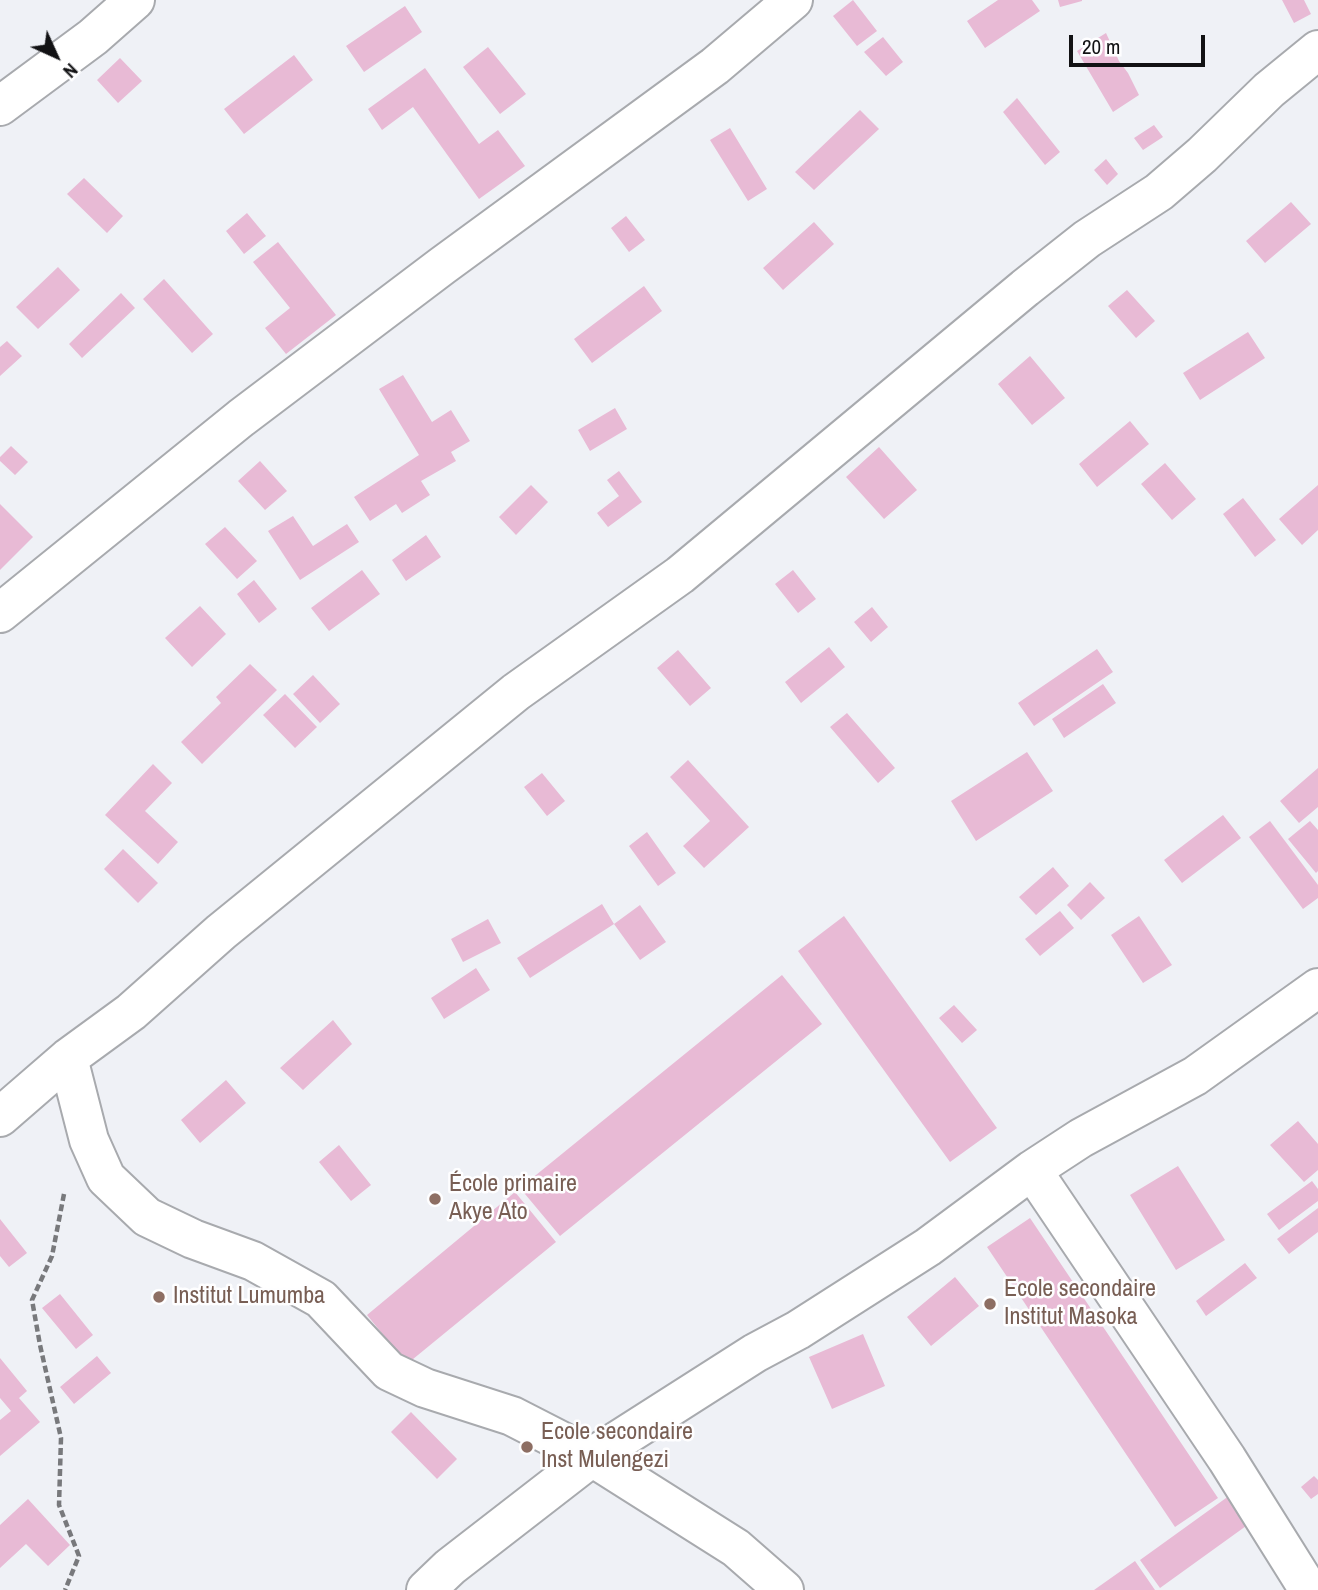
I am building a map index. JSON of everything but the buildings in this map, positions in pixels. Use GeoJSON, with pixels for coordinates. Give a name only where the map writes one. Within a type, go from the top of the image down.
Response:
{"type":"FeatureCollection","features":[{"type":"Feature","properties":{"kind":"street"},"geometry":{"type":"LineString","coordinates":[[0,106],[93,37],[135,0]]}},
{"type":"Feature","properties":{"kind":"street"},"geometry":{"type":"LineString","coordinates":[[0,613],[241,418],[442,266],[715,66],[793,0]]}},
{"type":"Feature","properties":{"kind":"street"},"geometry":{"type":"LineString","coordinates":[[0,1117],[68,1058],[131,1012],[220,932],[516,692],[680,575],[1025,288],[1087,239],[1159,192],[1202,155],[1269,90],[1318,50]]}},
{"type":"Feature","properties":{"kind":"street"},"geometry":{"type":"LineString","coordinates":[[426,1590],[450,1567],[592,1457],[928,1247],[1032,1170],[1081,1138],[1195,1076],[1318,988]]}},
{"type":"Feature","properties":{"kind":"street"},"geometry":{"type":"LineString","coordinates":[[68,1058],[89,1140],[106,1178],[147,1217],[193,1239],[253,1261],[321,1299],[390,1371],[425,1388],[512,1416],[592,1457],[736,1548],[784,1590]]}},
{"type":"Feature","properties":{"kind":"street"},"geometry":{"type":"LineString","coordinates":[[1032,1170],[1227,1459],[1309,1590]]}},
{"type":"Feature","properties":{"kind":"path"},"geometry":{"type":"LineString","coordinates":[[65,1590],[79,1556],[59,1505],[61,1438],[32,1300],[52,1256],[69,1170],[89,1140]]}},
{"type":"Feature","properties":{"kind":"place","name":"École primaire Akye Ato"},"geometry":{"type":"Point","coordinates":[435,1199]}},
{"type":"Feature","properties":{"kind":"place","name":"Institut Lumumba"},"geometry":{"type":"Point","coordinates":[159,1297]}},
{"type":"Feature","properties":{"kind":"place","name":"Ecole secondaire Institut Masoka"},"geometry":{"type":"Point","coordinates":[990,1304]}},
{"type":"Feature","properties":{"kind":"place","name":"Ecole secondaire Inst Mulengezi"},"geometry":{"type":"Point","coordinates":[527,1447]}}]}
